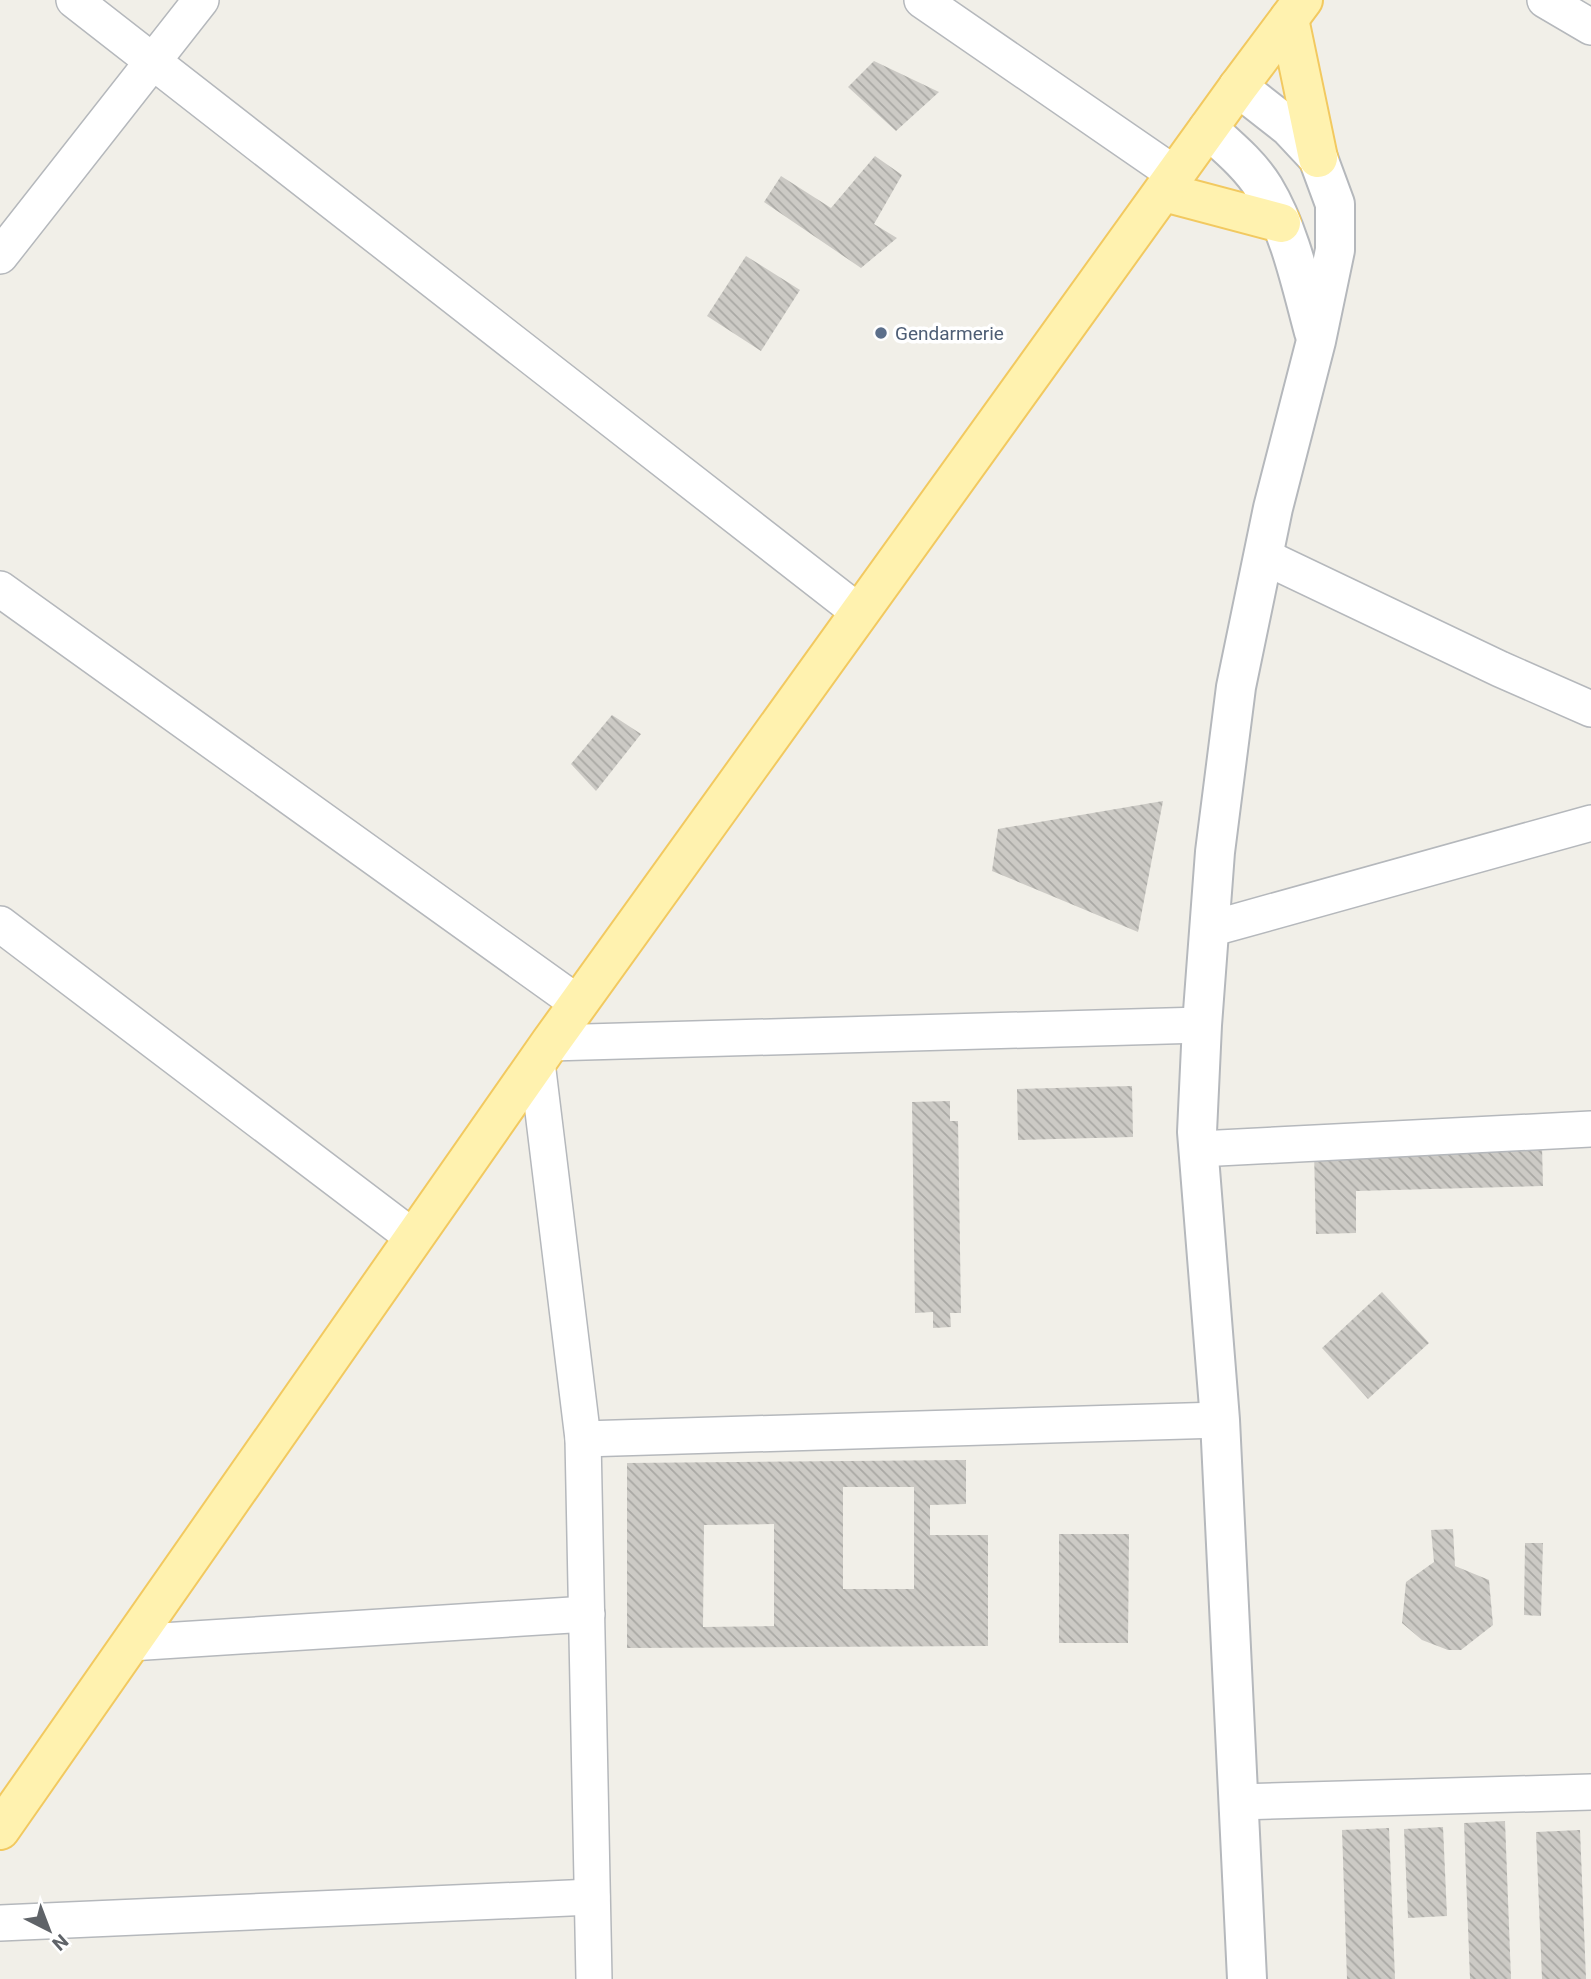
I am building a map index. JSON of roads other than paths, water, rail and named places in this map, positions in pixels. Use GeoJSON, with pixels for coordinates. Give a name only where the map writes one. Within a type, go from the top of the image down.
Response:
{"type":"FeatureCollection","features":[{"type":"Feature","properties":{"kind":"main road"},"geometry":{"type":"LineString","coordinates":[[0,1830],[543,1053],[1296,9]]}},
{"type":"Feature","properties":{"kind":"main road"},"geometry":{"type":"LineString","coordinates":[[1296,9],[1318,158]]}},
{"type":"Feature","properties":{"kind":"main road"},"geometry":{"type":"LineString","coordinates":[[1170,183],[1281,223]]}},
{"type":"Feature","properties":{"kind":"street"},"geometry":{"type":"LineString","coordinates":[[74,0],[860,613]]}},
{"type":"Feature","properties":{"kind":"street"},"geometry":{"type":"LineString","coordinates":[[6,235],[201,0]]}},
{"type":"Feature","properties":{"kind":"street"},"geometry":{"type":"LineString","coordinates":[[922,0],[1170,183]]}},
{"type":"Feature","properties":{"kind":"street"},"geometry":{"type":"LineString","coordinates":[[1545,0],[1591,27]]}},
{"type":"Feature","properties":{"kind":"street"},"geometry":{"type":"LineString","coordinates":[[1238,87],[1289,127],[1318,158],[1335,204],[1335,250],[1316,341],[1273,508],[1236,687],[1215,852],[1202,1025],[1197,1132],[1220,1420],[1247,1979]]}},
{"type":"Feature","properties":{"kind":"street"},"geometry":{"type":"LineString","coordinates":[[1208,129],[1240,158],[1264,187],[1281,223],[1296,266],[1316,341]]}},
{"type":"Feature","properties":{"kind":"street"},"geometry":{"type":"LineString","coordinates":[[1263,556],[1500,669],[1591,709]]}},
{"type":"Feature","properties":{"kind":"street"},"geometry":{"type":"LineString","coordinates":[[0,589],[579,1004]]}},
{"type":"Feature","properties":{"kind":"street"},"geometry":{"type":"LineString","coordinates":[[1210,929],[1591,823]]}},
{"type":"Feature","properties":{"kind":"street"},"geometry":{"type":"LineString","coordinates":[[0,924],[414,1238]]}},
{"type":"Feature","properties":{"kind":"street"},"geometry":{"type":"LineString","coordinates":[[594,1979],[583,1440],[543,1053],[1202,1025]]}},
{"type":"Feature","properties":{"kind":"street"},"geometry":{"type":"LineString","coordinates":[[1199,1149],[1591,1129]]}},
{"type":"Feature","properties":{"kind":"street"},"geometry":{"type":"LineString","coordinates":[[583,1440],[1220,1420]]}},
{"type":"Feature","properties":{"kind":"street"},"geometry":{"type":"LineString","coordinates":[[130,1643],[587,1614]]}},
{"type":"Feature","properties":{"kind":"street"},"geometry":{"type":"LineString","coordinates":[[1238,1802],[1591,1792]]}},
{"type":"Feature","properties":{"kind":"street"},"geometry":{"type":"LineString","coordinates":[[0,1923],[592,1897]]}},
{"type":"Feature","properties":{"kind":"place","name":"Gendarmerie"},"geometry":{"type":"Point","coordinates":[881,333]}}]}
